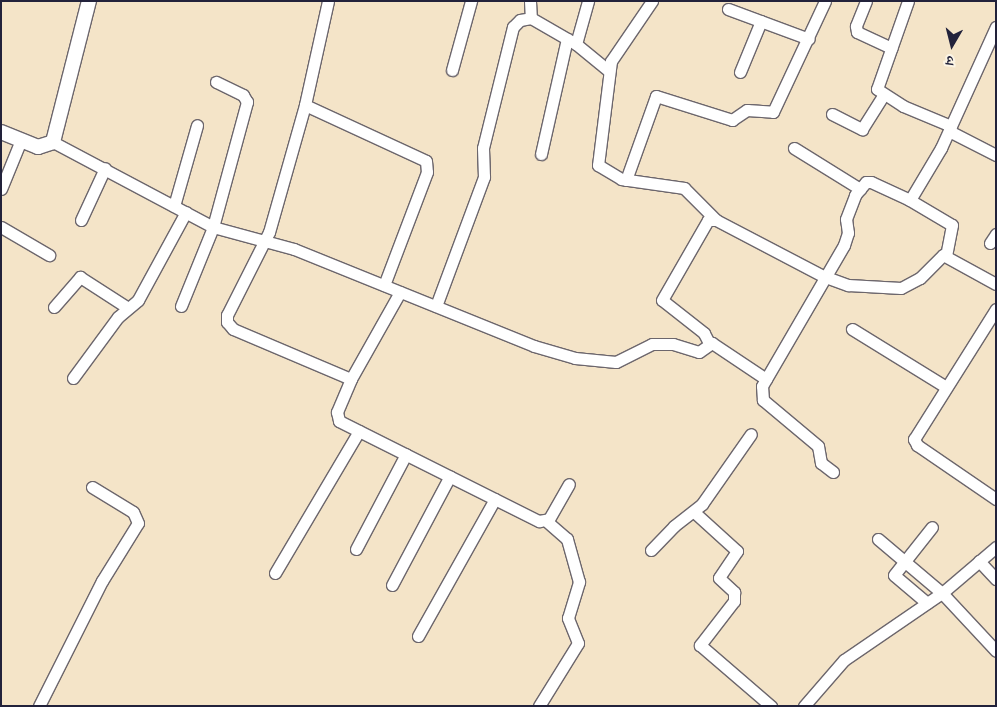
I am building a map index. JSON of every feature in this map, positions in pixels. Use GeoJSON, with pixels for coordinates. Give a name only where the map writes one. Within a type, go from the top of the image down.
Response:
{"type":"FeatureCollection","features":[{"type":"Feature","properties":{"kind":"street"},"geometry":{"type":"LineString","coordinates":[[52,142],[89,1]]}},
{"type":"Feature","properties":{"kind":"street"},"geometry":{"type":"LineString","coordinates":[[328,1],[306,105],[268,232],[227,315],[230,327],[351,379]]}},
{"type":"Feature","properties":{"kind":"street"},"geometry":{"type":"LineString","coordinates":[[452,70],[472,1]]}},
{"type":"Feature","properties":{"kind":"street"},"geometry":{"type":"LineString","coordinates":[[530,1],[531,18]]}},
{"type":"Feature","properties":{"kind":"street"},"geometry":{"type":"LineString","coordinates":[[541,154],[572,42],[588,1]]}},
{"type":"Feature","properties":{"kind":"street"},"geometry":{"type":"LineString","coordinates":[[652,1],[618,48],[609,71],[597,159],[603,170],[626,180],[684,188],[716,220],[823,276],[848,286],[895,290],[920,278],[940,256],[946,255],[996,284]]}},
{"type":"Feature","properties":{"kind":"street"},"geometry":{"type":"LineString","coordinates":[[626,180],[656,96],[732,120],[747,110],[769,114],[776,109],[825,1]]}},
{"type":"Feature","properties":{"kind":"street"},"geometry":{"type":"LineString","coordinates":[[866,1],[856,26],[857,32],[891,48]]}},
{"type":"Feature","properties":{"kind":"street"},"geometry":{"type":"LineString","coordinates":[[908,1],[877,89],[903,106],[950,128],[996,155]]}},
{"type":"Feature","properties":{"kind":"street"},"geometry":{"type":"LineString","coordinates":[[728,9],[809,39]]}},
{"type":"Feature","properties":{"kind":"street"},"geometry":{"type":"LineString","coordinates":[[436,306],[484,177],[483,148],[513,27],[520,20],[531,18],[572,42],[609,71]]}},
{"type":"Feature","properties":{"kind":"street"},"geometry":{"type":"LineString","coordinates":[[740,72],[761,21]]}},
{"type":"Feature","properties":{"kind":"street"},"geometry":{"type":"LineString","coordinates":[[908,199],[950,128],[996,27]]}},
{"type":"Feature","properties":{"kind":"street"},"geometry":{"type":"LineString","coordinates":[[181,306],[213,227],[247,102],[243,95],[216,82]]}},
{"type":"Feature","properties":{"kind":"street"},"geometry":{"type":"LineString","coordinates":[[832,114],[862,128],[884,94]]}},
{"type":"Feature","properties":{"kind":"street"},"geometry":{"type":"LineString","coordinates":[[306,105],[426,161],[428,172],[384,285]]}},
{"type":"Feature","properties":{"kind":"street"},"geometry":{"type":"LineString","coordinates":[[174,206],[197,125]]}},
{"type":"Feature","properties":{"kind":"street"},"geometry":{"type":"LineString","coordinates":[[1,132],[38,147],[52,142],[105,168],[213,227],[264,239],[534,346],[575,358],[616,362],[652,344],[673,344],[699,352],[709,343]]}},
{"type":"Feature","properties":{"kind":"street"},"geometry":{"type":"LineString","coordinates":[[1,189],[20,140]]}},
{"type":"Feature","properties":{"kind":"street"},"geometry":{"type":"LineString","coordinates":[[794,148],[860,189]]}},
{"type":"Feature","properties":{"kind":"street"},"geometry":{"type":"LineString","coordinates":[[81,220],[105,168]]}},
{"type":"Feature","properties":{"kind":"street"},"geometry":{"type":"LineString","coordinates":[[833,472],[821,463],[818,446],[763,400],[760,391],[823,276],[844,244],[848,233],[846,219],[860,189],[871,182],[908,199],[952,225],[946,255]]}},
{"type":"Feature","properties":{"kind":"street"},"geometry":{"type":"LineString","coordinates":[[73,378],[118,317],[138,300],[186,212]]}},
{"type":"Feature","properties":{"kind":"street"},"geometry":{"type":"LineString","coordinates":[[716,220],[705,222],[662,300],[704,333],[709,343],[766,378]]}},
{"type":"Feature","properties":{"kind":"street"},"geometry":{"type":"LineString","coordinates":[[1,227],[49,255]]}},
{"type":"Feature","properties":{"kind":"street"},"geometry":{"type":"LineString","coordinates":[[54,307],[80,277],[128,308]]}},
{"type":"Feature","properties":{"kind":"street"},"geometry":{"type":"LineString","coordinates":[[400,292],[351,379],[336,416],[339,421],[539,521],[546,521],[567,539],[579,582],[568,618],[578,643],[539,706]]}},
{"type":"Feature","properties":{"kind":"street"},"geometry":{"type":"LineString","coordinates":[[996,309],[915,436],[915,443],[996,499]]}},
{"type":"Feature","properties":{"kind":"street"},"geometry":{"type":"LineString","coordinates":[[852,329],[946,387]]}},
{"type":"Feature","properties":{"kind":"street"},"geometry":{"type":"LineString","coordinates":[[275,573],[360,431]]}},
{"type":"Feature","properties":{"kind":"street"},"geometry":{"type":"LineString","coordinates":[[651,550],[674,526],[694,512],[751,434]]}},
{"type":"Feature","properties":{"kind":"street"},"geometry":{"type":"LineString","coordinates":[[356,549],[406,454]]}},
{"type":"Feature","properties":{"kind":"street"},"geometry":{"type":"LineString","coordinates":[[392,585],[450,476]]}},
{"type":"Feature","properties":{"kind":"street"},"geometry":{"type":"LineString","coordinates":[[546,521],[569,484]]}},
{"type":"Feature","properties":{"kind":"street"},"geometry":{"type":"LineString","coordinates":[[39,706],[102,581],[138,523],[133,512],[92,487]]}},
{"type":"Feature","properties":{"kind":"street"},"geometry":{"type":"LineString","coordinates":[[418,636],[495,499]]}},
{"type":"Feature","properties":{"kind":"street"},"geometry":{"type":"LineString","coordinates":[[694,512],[737,551],[719,578],[734,592],[734,601],[700,646],[771,706]]}},
{"type":"Feature","properties":{"kind":"street"},"geometry":{"type":"LineString","coordinates":[[927,603],[894,575],[932,527]]}},
{"type":"Feature","properties":{"kind":"street"},"geometry":{"type":"LineString","coordinates":[[878,539],[942,593],[996,651]]}},
{"type":"Feature","properties":{"kind":"street"},"geometry":{"type":"LineString","coordinates":[[804,706],[844,660],[942,593],[996,547]]}},
{"type":"Feature","properties":{"kind":"street"},"geometry":{"type":"LineString","coordinates":[[979,562],[996,579]]}}]}
